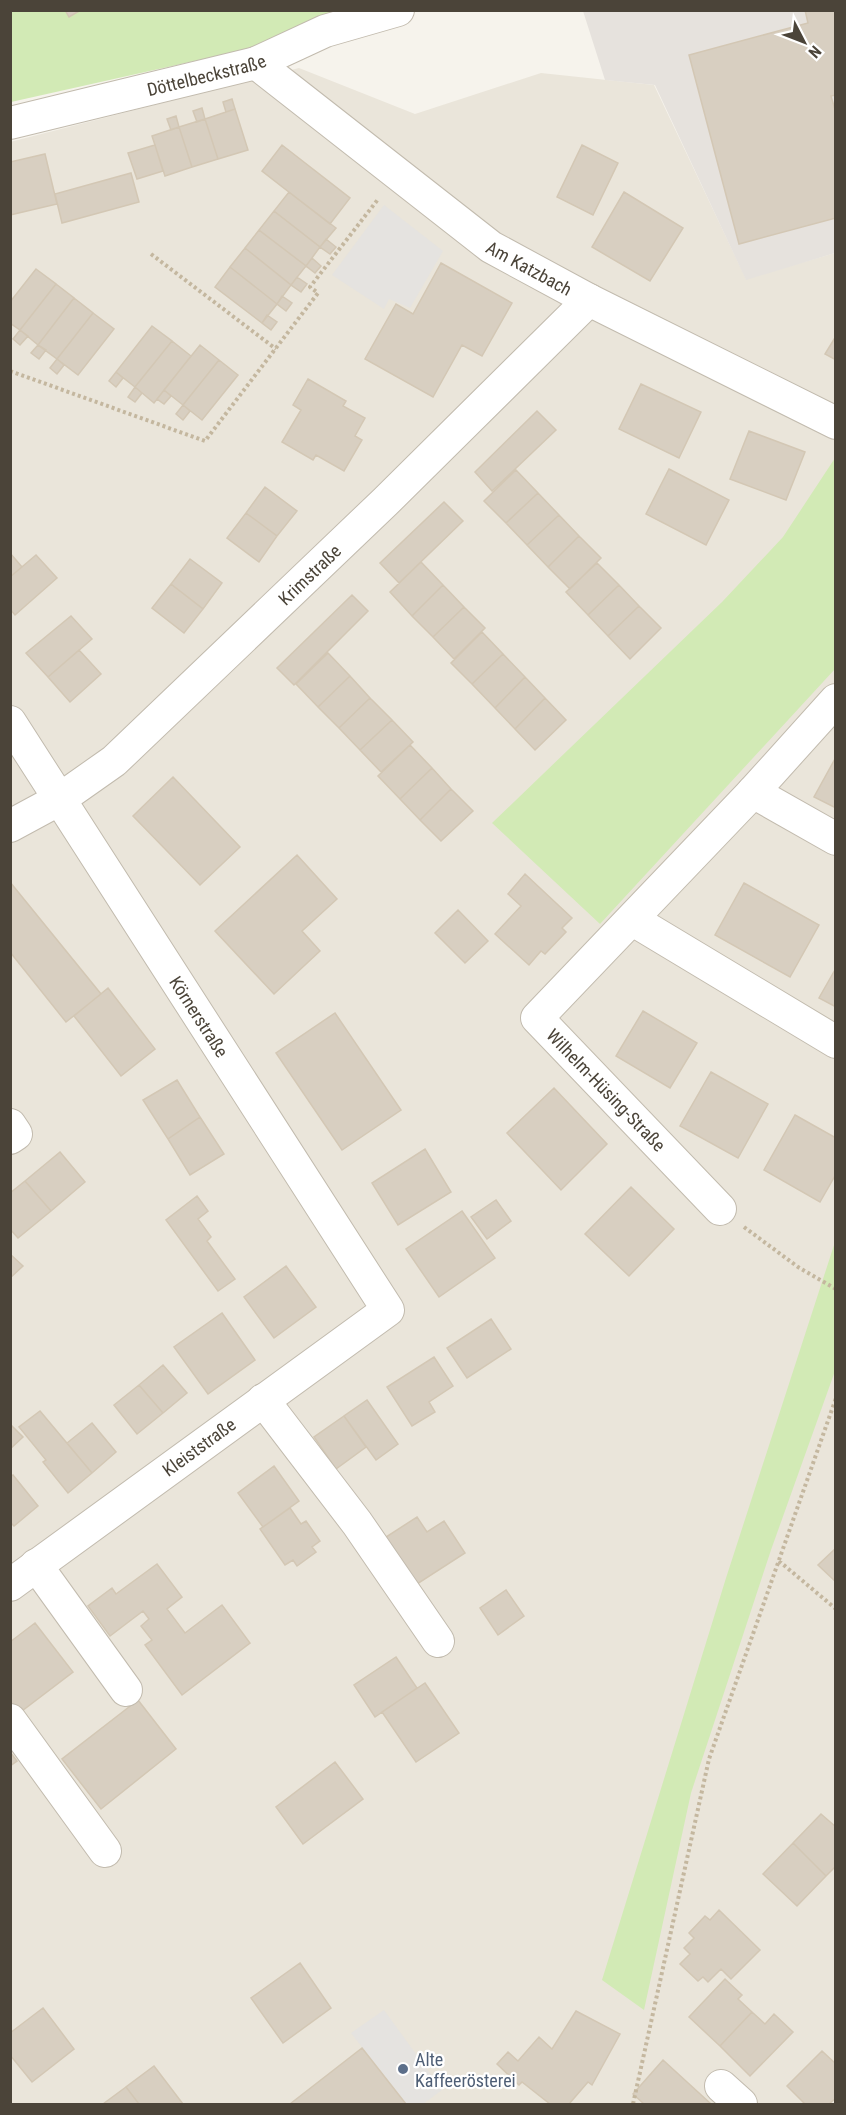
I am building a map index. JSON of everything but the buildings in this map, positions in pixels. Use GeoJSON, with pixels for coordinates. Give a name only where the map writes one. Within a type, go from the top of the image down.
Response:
{"type":"FeatureCollection","features":[{"type":"Feature","properties":{"kind":"street","name":"Döttelbeckstraße"},"geometry":{"type":"LineString","coordinates":[[10,123],[255,63],[325,31],[398,10]]}},
{"type":"Feature","properties":{"kind":"street","name":"Am Katzbach"},"geometry":{"type":"LineString","coordinates":[[255,63],[491,247],[589,300],[836,423]]}},
{"type":"Feature","properties":{"kind":"street","name":"Krimstraße"},"geometry":{"type":"LineString","coordinates":[[10,826],[60,799],[114,761],[385,502],[589,300]]}},
{"type":"Feature","properties":{"kind":"street","name":"Wilhelm-Hüsing-Straße"},"geometry":{"type":"LineString","coordinates":[[720,1209],[537,1018],[633,920],[836,700]]}},
{"type":"Feature","properties":{"kind":"street","name":"Körnerstraße"},"geometry":{"type":"LineString","coordinates":[[10,722],[388,1310]]}},
{"type":"Feature","properties":{"kind":"street"},"geometry":{"type":"LineString","coordinates":[[753,792],[836,839]]}},
{"type":"Feature","properties":{"kind":"street"},"geometry":{"type":"LineString","coordinates":[[633,920],[836,1042]]}},
{"type":"Feature","properties":{"kind":"street"},"geometry":{"type":"LineString","coordinates":[[10,1125],[16,1134],[10,1138]]}},
{"type":"Feature","properties":{"kind":"street","name":"Kleiststraße"},"geometry":{"type":"LineString","coordinates":[[10,1585],[388,1310]]}},
{"type":"Feature","properties":{"kind":"street"},"geometry":{"type":"LineString","coordinates":[[263,1400],[357,1523],[438,1641]]}},
{"type":"Feature","properties":{"kind":"street"},"geometry":{"type":"LineString","coordinates":[[36,1565],[126,1690]]}},
{"type":"Feature","properties":{"kind":"street"},"geometry":{"type":"LineString","coordinates":[[10,1720],[105,1851]]}},
{"type":"Feature","properties":{"kind":"path"},"geometry":{"type":"LineString","coordinates":[[10,371],[205,441],[318,293],[310,286],[398,174]]}},
{"type":"Feature","properties":{"kind":"path"},"geometry":{"type":"LineString","coordinates":[[152,254],[276,349]]}},
{"type":"Feature","properties":{"kind":"path"},"geometry":{"type":"LineString","coordinates":[[720,1209],[798,1267],[836,1289]]}},
{"type":"Feature","properties":{"kind":"path"},"geometry":{"type":"LineString","coordinates":[[633,2104],[709,1759],[836,1398]]}},
{"type":"Feature","properties":{"kind":"path"},"geometry":{"type":"LineString","coordinates":[[779,1561],[836,1610]]}},
{"type":"Feature","properties":{"kind":"shaded area"},"geometry":{"type":"Polygon","coordinates":[[[583,11],[835,11],[835,253],[746,280],[655,85],[605,80],[583,11]]]}},
{"type":"Feature","properties":{"kind":"shaded area"},"geometry":{"type":"Polygon","coordinates":[[[299,68],[415,114],[541,73],[654,85],[746,279],[835,253],[835,2104],[11,2104],[10,142],[299,68]]]}},
{"type":"Feature","properties":{"kind":"shaded area"},"geometry":{"type":"Polygon","coordinates":[[[384,205],[443,251],[410,308],[389,299],[384,309],[332,275],[384,205]]]}},
{"type":"Feature","properties":{"kind":"shaded area","name":"Alte Kaffeerösterei"},"geometry":{"type":"Polygon","coordinates":[[[384,2010],[442,2090],[423,2104],[406,2104],[351,2033],[384,2010]]]}},
{"type":"Feature","properties":{"kind":"green space"},"geometry":{"type":"Polygon","coordinates":[[[10,11],[359,11],[262,46],[11,102],[10,11]]]}},
{"type":"Feature","properties":{"kind":"green space"},"geometry":{"type":"Polygon","coordinates":[[[835,458],[835,669],[600,924],[492,823],[722,602],[783,537],[835,458]]]}},
{"type":"Feature","properties":{"kind":"green space"},"geometry":{"type":"Polygon","coordinates":[[[835,1242],[835,1371],[771,1550],[691,1793],[644,2010],[602,1980],[726,1578],[835,1242]]]}},
{"type":"Feature","properties":{"kind":"place","name":"Alte Kaffeerösterei"},"geometry":{"type":"Point","coordinates":[403,2069]}}]}
